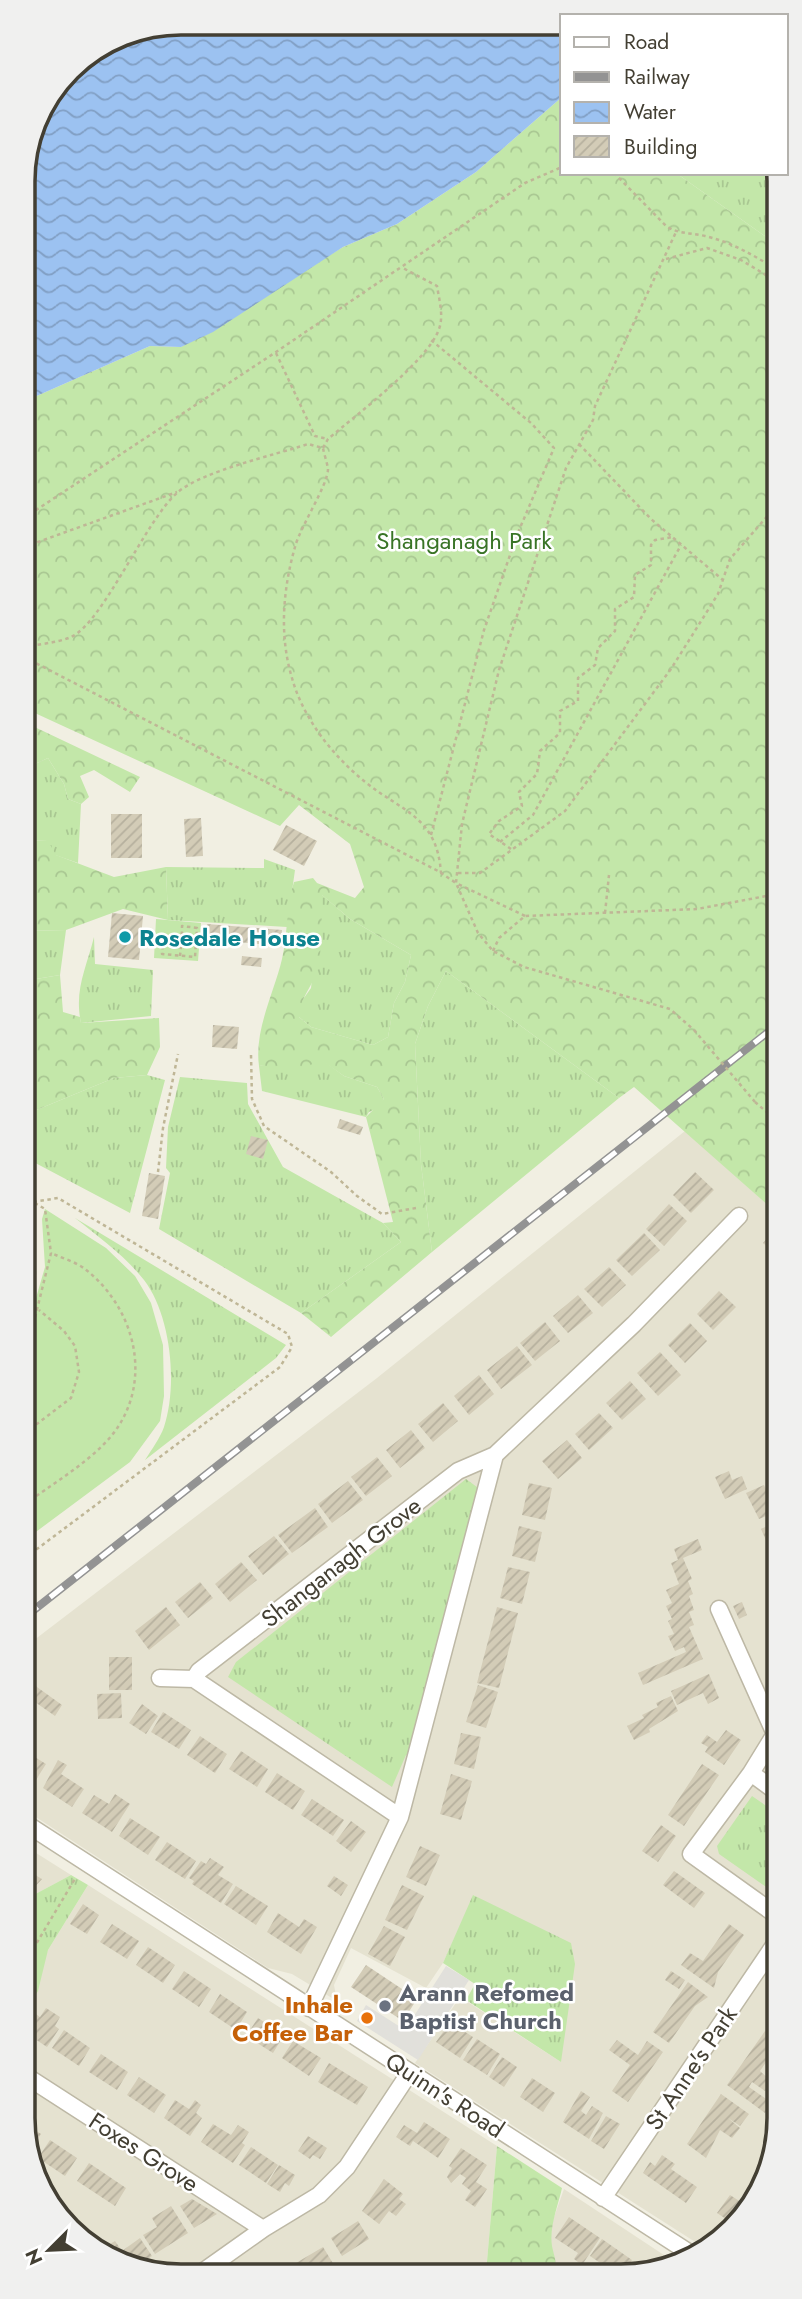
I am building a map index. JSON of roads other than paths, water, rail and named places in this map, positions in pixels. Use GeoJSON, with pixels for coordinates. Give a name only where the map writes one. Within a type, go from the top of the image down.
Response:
{"type":"FeatureCollection","features":[{"type":"Feature","properties":{"kind":"street","name":"Shanganagh Grove"},"geometry":{"type":"LineString","coordinates":[[194,1679],[199,1671],[458,1471],[495,1455],[634,1324],[739,1216]]}},
{"type":"Feature","properties":{"kind":"street"},"geometry":{"type":"LineString","coordinates":[[309,2008],[400,1817],[495,1455]]}},
{"type":"Feature","properties":{"kind":"street"},"geometry":{"type":"LineString","coordinates":[[719,1609],[767,1716]]}},
{"type":"Feature","properties":{"kind":"street"},"geometry":{"type":"LineString","coordinates":[[160,1678],[194,1679],[400,1817]]}},
{"type":"Feature","properties":{"kind":"street"},"geometry":{"type":"LineString","coordinates":[[767,1747],[691,1854],[767,1908]]}},
{"type":"Feature","properties":{"kind":"street"},"geometry":{"type":"LineString","coordinates":[[751,1773],[767,1785]]}},
{"type":"Feature","properties":{"kind":"street","name":"Quinn's Road"},"geometry":{"type":"LineString","coordinates":[[35,1829],[684,2249]]}},
{"type":"Feature","properties":{"kind":"street","name":"St Anne's Park"},"geometry":{"type":"LineString","coordinates":[[603,2198],[767,1956]]}},
{"type":"Feature","properties":{"kind":"street"},"geometry":{"type":"LineString","coordinates":[[214,2264],[263,2229],[319,2195],[347,2167],[410,2072]]}},
{"type":"Feature","properties":{"kind":"street","name":"Foxes Grove"},"geometry":{"type":"LineString","coordinates":[[35,2082],[263,2229]]}},
{"type":"Feature","properties":{"kind":"water"},"geometry":{"type":"Polygon","coordinates":[[[172,35],[560,35],[560,99],[476,172],[397,224],[343,247],[213,332],[181,347],[150,346],[35,397],[36,162],[50,117],[65,92],[92,65],[125,46],[172,35]]]}},
{"type":"Feature","properties":{"kind":"railway"},"geometry":{"type":"LineString","coordinates":[[35,1609],[767,1033]]}},
{"type":"Feature","properties":{"kind":"place","name":"Rosedale House"},"geometry":{"type":"Point","coordinates":[125,937]}},
{"type":"Feature","properties":{"kind":"place","name":"Arann Refomed Baptist Church"},"geometry":{"type":"Point","coordinates":[385,2006]}},
{"type":"Feature","properties":{"kind":"place","name":"Inhale Coffee Bar"},"geometry":{"type":"Point","coordinates":[367,2018]}},
{"type":"Feature","properties":{"kind":"park label","name":"Shanganagh Park"},"geometry":{"type":"Point","coordinates":[464,540]}}]}
